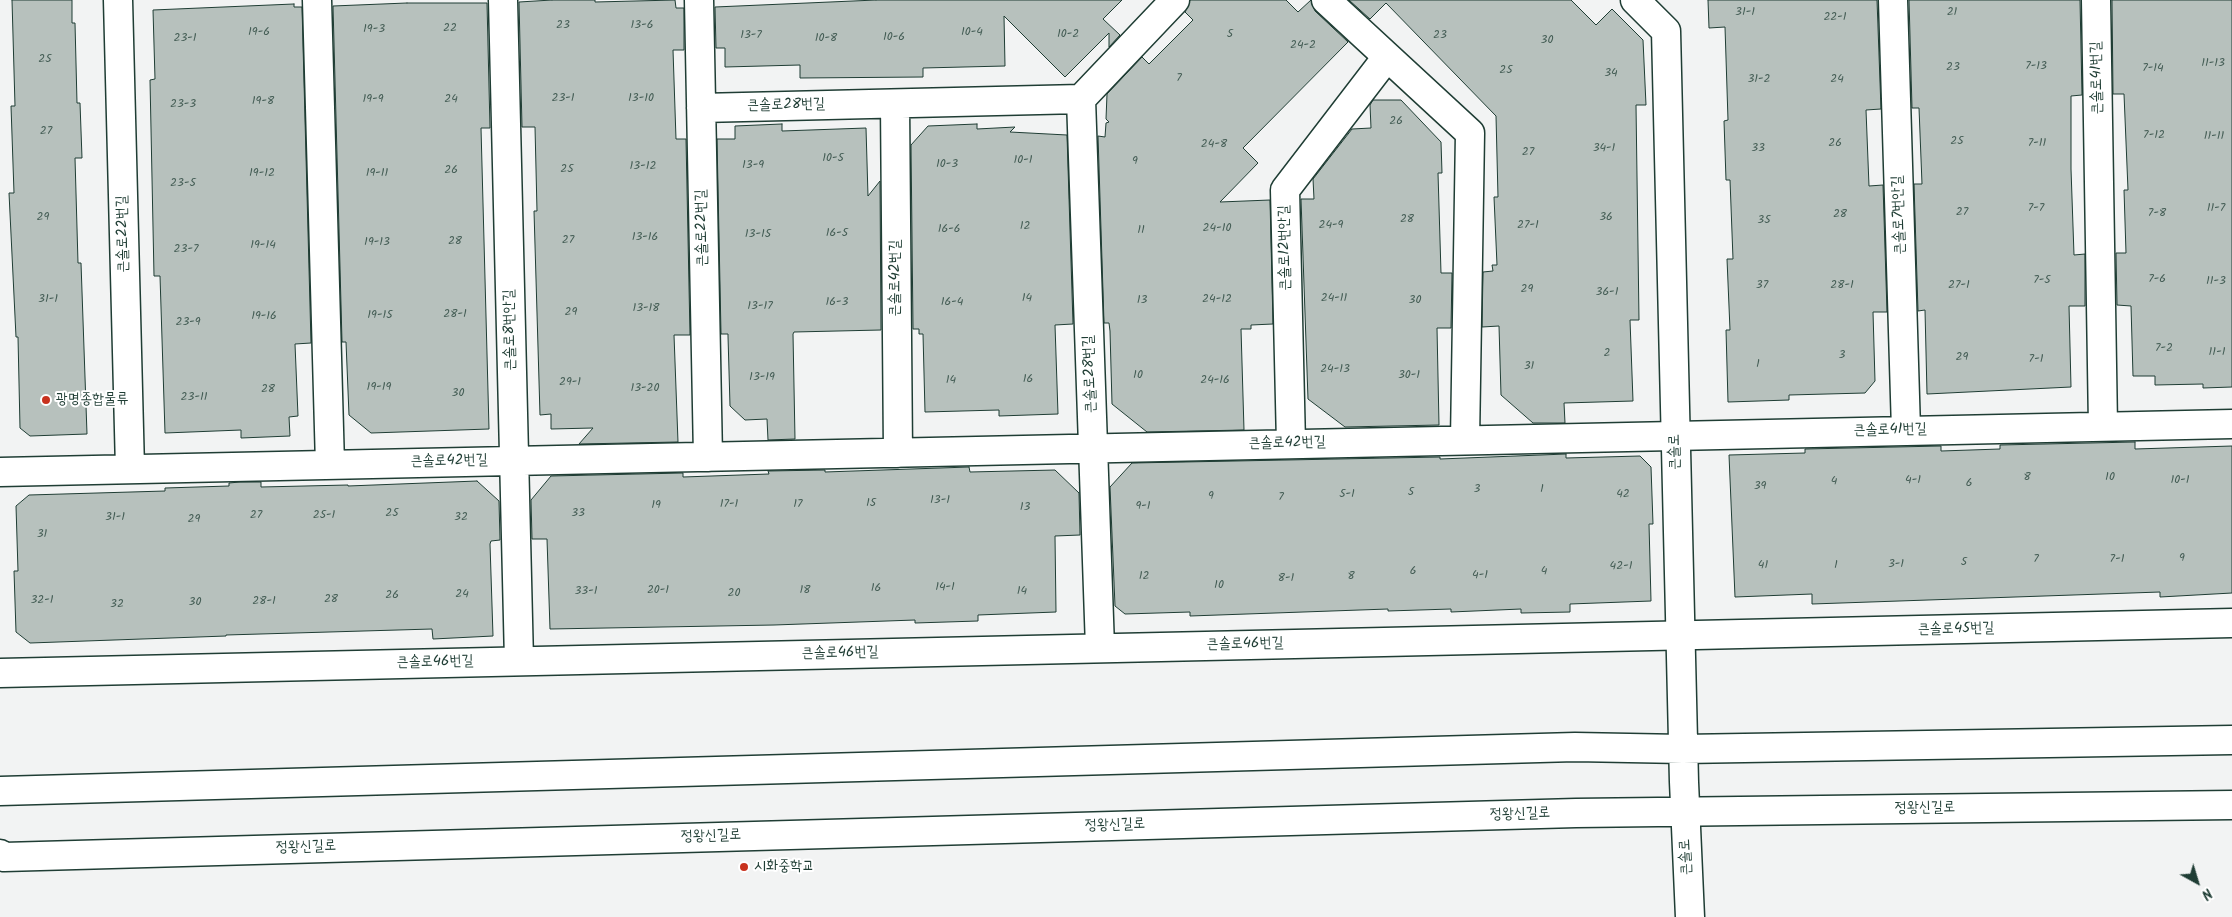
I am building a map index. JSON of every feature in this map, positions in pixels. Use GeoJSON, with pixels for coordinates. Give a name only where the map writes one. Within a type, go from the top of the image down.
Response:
{"type":"FeatureCollection","features":[{"type":"Feature","properties":{"kind":"street","name":"큰솔로22번길"},"geometry":{"type":"LineString","coordinates":[[118,0],[130,469]]}},
{"type":"Feature","properties":{"kind":"street"},"geometry":{"type":"LineString","coordinates":[[317,0],[330,464]]}},
{"type":"Feature","properties":{"kind":"street","name":"큰솔로8번안길"},"geometry":{"type":"LineString","coordinates":[[503,0],[519,661]]}},
{"type":"Feature","properties":{"kind":"street","name":"큰솔로22번길"},"geometry":{"type":"LineString","coordinates":[[699,0],[708,457]]}},
{"type":"Feature","properties":{"kind":"street"},"geometry":{"type":"LineString","coordinates":[[1081,99],[1175,0]]}},
{"type":"Feature","properties":{"kind":"street"},"geometry":{"type":"LineString","coordinates":[[1326,0],[1470,133],[1465,440]]}},
{"type":"Feature","properties":{"kind":"street","name":"큰솔로"},"geometry":{"type":"LineString","coordinates":[[1635,0],[1666,31],[1683,749],[1690,917]]}},
{"type":"Feature","properties":{"kind":"street","name":"큰솔로7번안길"},"geometry":{"type":"LineString","coordinates":[[1893,0],[1906,430]]}},
{"type":"Feature","properties":{"kind":"street","name":"큰솔로41번길"},"geometry":{"type":"LineString","coordinates":[[2096,0],[2104,426]]}},
{"type":"Feature","properties":{"kind":"street","name":"큰솔로12번안길"},"geometry":{"type":"LineString","coordinates":[[1291,444],[1285,190],[1387,57]]}},
{"type":"Feature","properties":{"kind":"street","name":"큰솔로28번길"},"geometry":{"type":"LineString","coordinates":[[701,108],[1081,99],[1100,648]]}},
{"type":"Feature","properties":{"kind":"street","name":"큰솔로42번길"},"geometry":{"type":"LineString","coordinates":[[895,104],[898,452]]}},
{"type":"Feature","properties":{"kind":"street","name":"큰솔로41번길"},"geometry":{"type":"LineString","coordinates":[[1676,435],[2232,424]]}},
{"type":"Feature","properties":{"kind":"street","name":"큰솔로42번길"},"geometry":{"type":"LineString","coordinates":[[0,472],[1676,435]]}},
{"type":"Feature","properties":{"kind":"street","name":"큰솔로45번길"},"geometry":{"type":"LineString","coordinates":[[1680,636],[2232,623]]}},
{"type":"Feature","properties":{"kind":"street","name":"큰솔로46번길"},"geometry":{"type":"LineString","coordinates":[[0,673],[1680,636]]}},
{"type":"Feature","properties":{"kind":"street"},"geometry":{"type":"LineString","coordinates":[[0,791],[1576,747],[1683,749],[2232,740]]}},
{"type":"Feature","properties":{"kind":"street","name":"정왕신길로"},"geometry":{"type":"LineString","coordinates":[[0,854],[4,857],[1685,812],[2232,805]]}},
{"type":"Feature","properties":{"kind":"building"},"geometry":{"type":"Polygon","coordinates":[[[12,0],[72,0],[72,23],[75,23],[77,103],[80,103],[82,158],[75,158],[78,263],[81,263],[87,434],[30,436],[20,428],[18,337],[16,337],[9,193],[14,193],[11,106],[15,106],[12,0]]]}},
{"type":"Feature","properties":{"kind":"building"},"geometry":{"type":"Polygon","coordinates":[[[595,0],[595,2],[675,0],[676,8],[684,8],[684,50],[673,50],[676,139],[686,139],[690,335],[674,335],[678,442],[579,444],[593,428],[551,429],[551,414],[540,415],[534,211],[537,211],[535,127],[522,127],[519,2],[595,0]]]}},
{"type":"Feature","properties":{"kind":"building"},"geometry":{"type":"Polygon","coordinates":[[[876,0],[1122,0],[1103,19],[1120,35],[1109,47],[1109,33],[1065,77],[1004,16],[1005,66],[923,68],[923,77],[800,78],[800,65],[725,67],[725,48],[716,48],[715,7],[876,0]]]}},
{"type":"Feature","properties":{"kind":"building"},"geometry":{"type":"Polygon","coordinates":[[[1190,0],[1286,0],[1298,12],[1311,0],[1315,11],[1348,42],[1243,148],[1258,163],[1220,202],[1270,200],[1273,324],[1251,325],[1251,329],[1241,329],[1244,430],[1147,432],[1112,404],[1110,331],[1109,323],[1104,323],[1098,136],[1105,137],[1106,123],[1109,122],[1106,119],[1107,94],[1142,57],[1149,64],[1193,20],[1185,12],[1190,0]]]}},
{"type":"Feature","properties":{"kind":"building"},"geometry":{"type":"Polygon","coordinates":[[[1349,0],[1571,0],[1596,25],[1612,9],[1643,40],[1646,105],[1636,105],[1639,320],[1630,320],[1633,401],[1564,403],[1565,423],[1533,423],[1501,395],[1499,326],[1482,327],[1483,272],[1493,271],[1492,265],[1497,265],[1494,197],[1498,197],[1496,116],[1386,3],[1370,19],[1349,0]]]}},
{"type":"Feature","properties":{"kind":"building"},"geometry":{"type":"Polygon","coordinates":[[[1708,0],[1877,0],[1881,109],[1866,110],[1869,186],[1883,185],[1887,312],[1873,312],[1875,381],[1865,393],[1789,395],[1789,400],[1728,402],[1726,330],[1730,330],[1727,259],[1733,259],[1730,180],[1726,180],[1724,121],[1728,120],[1725,27],[1709,28],[1708,0]]]}},
{"type":"Feature","properties":{"kind":"building"},"geometry":{"type":"Polygon","coordinates":[[[1909,0],[2080,0],[2082,95],[2071,96],[2071,169],[2074,255],[2085,254],[2085,306],[2069,306],[2071,387],[1927,394],[1925,310],[1918,311],[1914,184],[1922,184],[1919,108],[1912,108],[1909,0]]]}},
{"type":"Feature","properties":{"kind":"building"},"geometry":{"type":"Polygon","coordinates":[[[2112,0],[2232,0],[2232,387],[2203,388],[2203,384],[2155,385],[2155,376],[2133,376],[2131,306],[2117,305],[2116,253],[2126,253],[2124,190],[2128,190],[2124,94],[2113,94],[2112,0]]]}},
{"type":"Feature","properties":{"kind":"building"},"geometry":{"type":"Polygon","coordinates":[[[407,3],[487,3],[490,128],[481,128],[489,429],[371,433],[349,415],[346,342],[342,342],[333,6],[407,3]]]}},
{"type":"Feature","properties":{"kind":"building"},"geometry":{"type":"Polygon","coordinates":[[[294,4],[294,7],[302,7],[311,343],[295,344],[298,416],[289,417],[290,436],[241,438],[241,430],[165,433],[160,276],[154,276],[150,80],[155,79],[153,10],[294,4]]]}},
{"type":"Feature","properties":{"kind":"building"},"geometry":{"type":"Polygon","coordinates":[[[1373,100],[1401,100],[1441,142],[1442,173],[1438,173],[1441,273],[1452,273],[1451,328],[1437,328],[1439,425],[1345,427],[1308,399],[1301,199],[1314,199],[1313,179],[1352,129],[1371,128],[1370,105],[1373,100]]]}},
{"type":"Feature","properties":{"kind":"building"},"geometry":{"type":"Polygon","coordinates":[[[782,124],[782,131],[866,128],[868,196],[880,181],[881,330],[794,332],[795,439],[768,440],[767,419],[745,420],[730,406],[728,334],[721,334],[717,139],[735,139],[735,126],[782,124]]]}},
{"type":"Feature","properties":{"kind":"building"},"geometry":{"type":"Polygon","coordinates":[[[977,124],[977,129],[1015,127],[1010,132],[1067,135],[1073,324],[1055,325],[1058,414],[999,416],[999,410],[925,412],[923,334],[919,334],[919,329],[913,329],[911,145],[928,126],[977,124]]]}},
{"type":"Feature","properties":{"kind":"building"},"geometry":{"type":"Polygon","coordinates":[[[2135,442],[2135,449],[2232,446],[2232,593],[2160,597],[2160,592],[1812,604],[1812,594],[1735,597],[1729,455],[1805,453],[1805,449],[1941,446],[1941,451],[2000,449],[2000,445],[2135,442]]]}},
{"type":"Feature","properties":{"kind":"building"},"geometry":{"type":"Polygon","coordinates":[[[1566,454],[1566,458],[1640,456],[1651,467],[1653,524],[1649,524],[1651,601],[1570,604],[1570,612],[1521,613],[1521,609],[1451,612],[1451,609],[1388,611],[1388,609],[1190,616],[1190,612],[1125,614],[1115,606],[1110,487],[1132,463],[1440,457],[1440,459],[1566,454]]]}},
{"type":"Feature","properties":{"kind":"building"},"geometry":{"type":"Polygon","coordinates":[[[969,467],[970,472],[1055,470],[1079,493],[1080,535],[1055,536],[1056,612],[978,615],[978,621],[915,623],[915,620],[774,625],[550,629],[547,539],[532,539],[531,500],[551,476],[683,473],[683,477],[769,474],[768,471],[825,470],[825,472],[969,467]]]}},
{"type":"Feature","properties":{"kind":"building"},"geometry":{"type":"Polygon","coordinates":[[[477,481],[499,501],[500,540],[491,541],[490,544],[493,636],[433,639],[432,629],[30,643],[16,632],[14,571],[18,571],[16,506],[29,495],[165,491],[165,488],[229,486],[229,483],[240,482],[261,482],[261,487],[477,481]]]}},
{"type":"Feature","properties":{"kind":"place","name":"광명종합물류"},"geometry":{"type":"Point","coordinates":[46,400]}},
{"type":"Feature","properties":{"kind":"place","name":"시화중학교"},"geometry":{"type":"Point","coordinates":[744,867]}}]}
